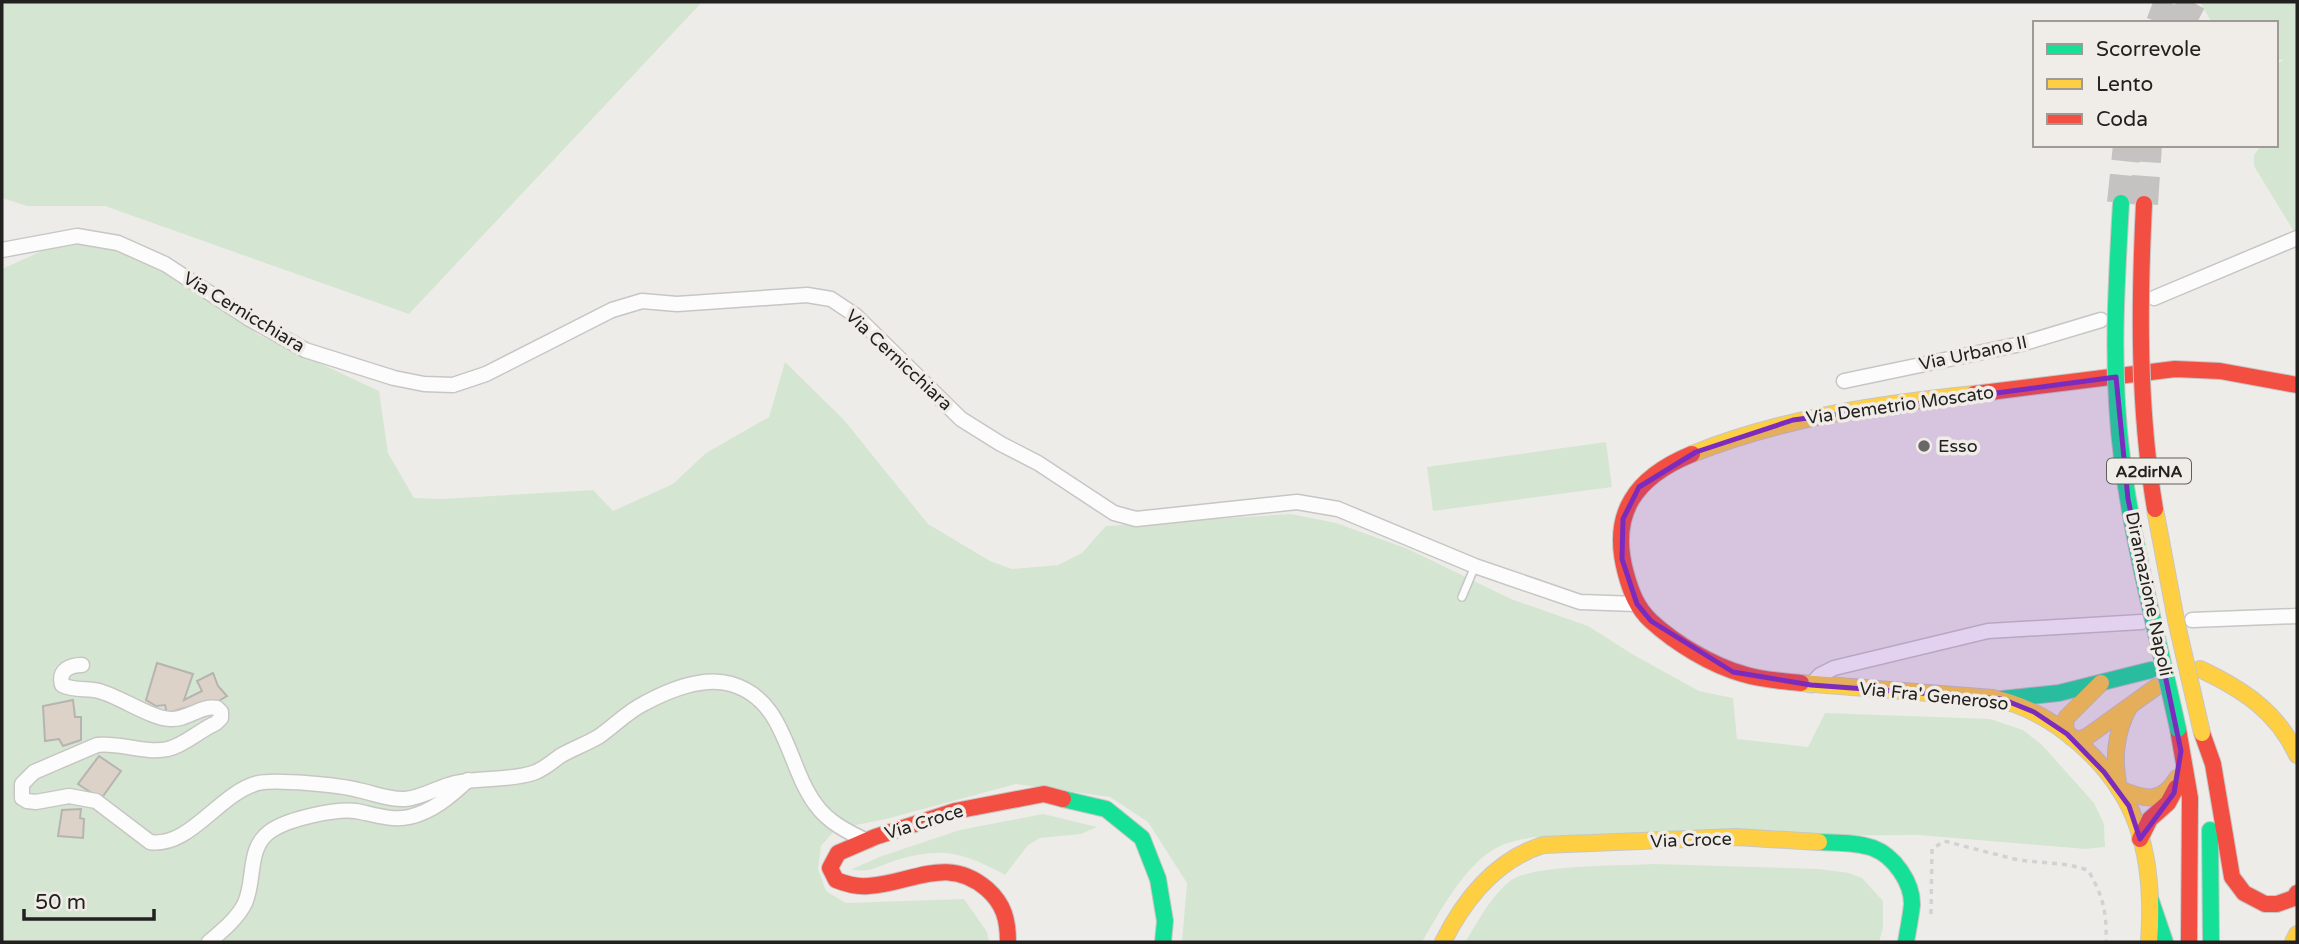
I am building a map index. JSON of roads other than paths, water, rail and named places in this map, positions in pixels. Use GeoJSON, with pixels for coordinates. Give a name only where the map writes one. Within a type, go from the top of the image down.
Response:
{"type":"FeatureCollection","features":[{"type":"Feature","properties":{"kind":"main road","name":"Diramazione Napoli"},"geometry":{"type":"LineString","coordinates":[[2121,203],[2115,311],[2120,446],[2190,798],[2189,942]]}},
{"type":"Feature","properties":{"kind":"main road","name":"Diramazione Napoli"},"geometry":{"type":"LineString","coordinates":[[2144,204],[2141,362],[2144,427],[2158,530],[2202,733],[2209,825],[2211,942]]}},
{"type":"Feature","properties":{"kind":"main road","name":"Via Demetrio Moscato"},"geometry":{"type":"LineString","coordinates":[[1637,604],[1627,580],[1620,547],[1623,519],[1629,502],[1639,487],[1653,475],[1696,452],[1730,439],[1793,420],[1878,405],[2175,369],[2220,371],[2297,385]]}},
{"type":"Feature","properties":{"kind":"main road","name":"Via Fra' Generoso"},"geometry":{"type":"LineString","coordinates":[[1637,604],[1660,628],[1733,672],[1811,685],[2002,699],[2034,712],[2067,734],[2119,789],[2137,824],[2150,898],[2149,942]]}},
{"type":"Feature","properties":{"kind":"main road"},"geometry":{"type":"LineString","coordinates":[[2002,699],[2053,695],[2151,670]]}},
{"type":"Feature","properties":{"kind":"main road"},"geometry":{"type":"LineString","coordinates":[[2205,675],[2265,706],[2280,723],[2297,755]]}},
{"type":"Feature","properties":{"kind":"main road"},"geometry":{"type":"LineString","coordinates":[[2101,683],[2066,718],[2064,726],[2067,734],[2075,739],[2084,739],[2132,701],[2156,687]]}},
{"type":"Feature","properties":{"kind":"main road"},"geometry":{"type":"LineString","coordinates":[[2132,701],[2119,727],[2114,750],[2119,789],[2139,797],[2158,797],[2169,791],[2177,778]]}},
{"type":"Feature","properties":{"kind":"main road"},"geometry":{"type":"LineString","coordinates":[[2202,733],[2215,776],[2232,877],[2244,893],[2265,904],[2277,904],[2294,898],[2297,893]]}},
{"type":"Feature","properties":{"kind":"main road"},"geometry":{"type":"LineString","coordinates":[[2140,839],[2150,819],[2171,798],[2182,751]]}},
{"type":"Feature","properties":{"kind":"main road","name":"Via Croce"},"geometry":{"type":"LineString","coordinates":[[1008,942],[1007,917],[991,889],[968,876],[949,872],[923,873],[868,887],[852,887],[836,880],[830,868],[838,853],[867,841],[955,811],[1044,794],[1105,809],[1142,838],[1158,879],[1165,921],[1163,942]]}},
{"type":"Feature","properties":{"kind":"main road","name":"Via Croce"},"geometry":{"type":"LineString","coordinates":[[1443,942],[1478,887],[1500,863],[1527,849],[1543,845],[1736,837],[1855,844],[1876,849],[1894,863],[1907,880],[1912,902],[1906,942]]}},
{"type":"Feature","properties":{"kind":"main road"},"geometry":{"type":"LineString","coordinates":[[2150,898],[2165,942]]}},
{"type":"Feature","properties":{"kind":"main road"},"geometry":{"type":"LineString","coordinates":[[2293,942],[2297,934]]}},
{"type":"Feature","properties":{"kind":"street","name":"Via Cernicchiara"},"geometry":{"type":"LineString","coordinates":[[2,250],[77,236],[118,243],[165,264],[248,318],[305,350],[424,384],[453,384],[486,374],[612,310],[642,301],[677,304],[807,295],[831,299],[855,315],[961,419],[1038,463],[1114,513],[1136,519],[1297,502],[1338,509],[1475,566],[1580,602],[1637,604]]}},
{"type":"Feature","properties":{"kind":"street"},"geometry":{"type":"LineString","coordinates":[[2154,298],[2297,238]]}},
{"type":"Feature","properties":{"kind":"street","name":"Via Urbano II"},"geometry":{"type":"LineString","coordinates":[[1844,381],[2021,344],[2101,320]]}},
{"type":"Feature","properties":{"kind":"street"},"geometry":{"type":"LineString","coordinates":[[2192,620],[2297,617]]}},
{"type":"Feature","properties":{"kind":"street"},"geometry":{"type":"LineString","coordinates":[[1811,685],[1820,675],[1835,668],[1988,631],[2141,622]]}},
{"type":"Feature","properties":{"kind":"street"},"geometry":{"type":"LineString","coordinates":[[82,665],[65,669],[61,678],[62,685],[72,689],[97,690],[169,719],[182,718],[211,707],[221,712],[221,718],[216,723],[170,749],[97,745],[34,772],[22,784],[22,798],[27,802],[69,796],[96,801],[150,842],[162,844],[174,840],[238,791],[260,783],[285,782],[357,789],[382,797],[406,799],[468,780],[509,778],[535,772],[595,739],[644,703],[697,682],[720,681],[752,694],[776,718],[804,787],[817,807],[834,824],[867,841]]}},
{"type":"Feature","properties":{"kind":"street"},"geometry":{"type":"LineString","coordinates":[[209,942],[241,911],[250,884],[256,849],[273,829],[333,811],[408,817],[433,807],[452,795],[468,780]]}},
{"type":"Feature","properties":{"kind":"lane"},"geometry":{"type":"LineString","coordinates":[[1462,597],[1475,566]]}},
{"type":"Feature","properties":{"kind":"tunnel"},"geometry":{"type":"LineString","coordinates":[[2161,21],[2168,2]]}},
{"type":"Feature","properties":{"kind":"tunnel"},"geometry":{"type":"LineString","coordinates":[[2182,21],[2192,2]]}},
{"type":"Feature","properties":{"kind":"tunnel"},"geometry":{"type":"LineString","coordinates":[[2121,203],[2127,147]]}},
{"type":"Feature","properties":{"kind":"tunnel"},"geometry":{"type":"LineString","coordinates":[[2144,204],[2148,147]]}},
{"type":"Feature","properties":{"kind":"place","name":"Esso"},"geometry":{"type":"Point","coordinates":[1924,446]}}]}
